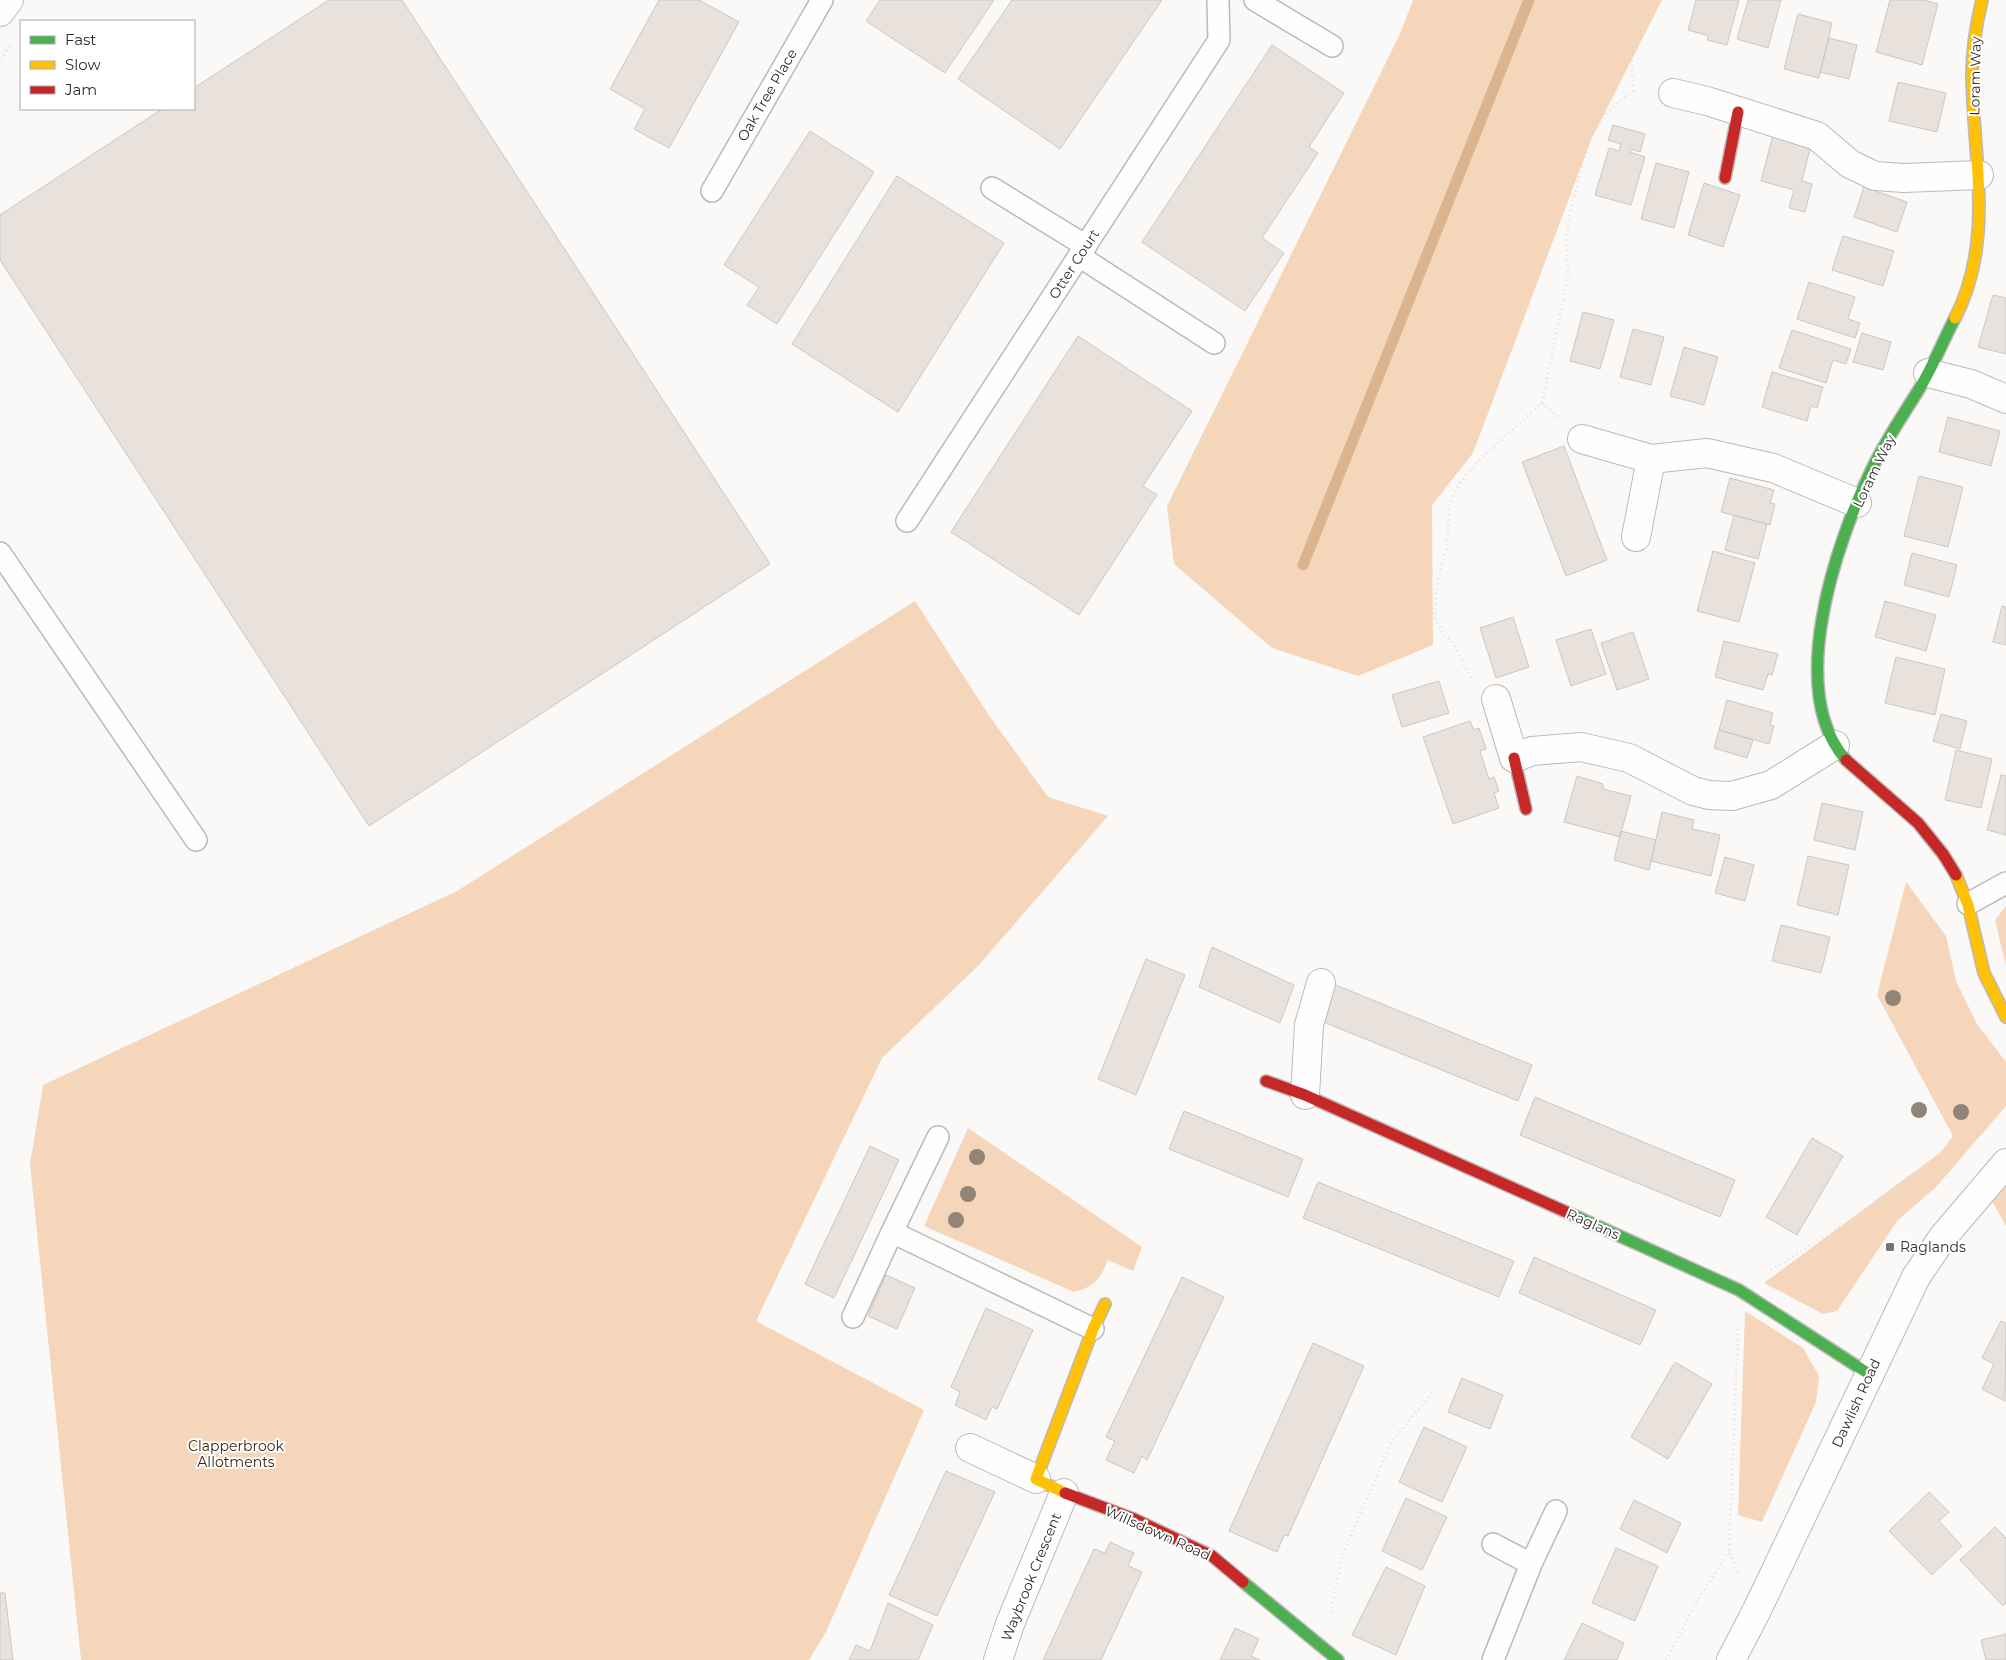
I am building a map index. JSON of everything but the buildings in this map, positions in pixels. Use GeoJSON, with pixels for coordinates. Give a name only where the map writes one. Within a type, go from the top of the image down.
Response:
{"type":"FeatureCollection","features":[{"type":"Feature","properties":{"kind":"street"},"geometry":{"type":"LineString","coordinates":[[0,12],[9,0]]}},
{"type":"Feature","properties":{"kind":"street","name":"Loram Way"},"geometry":{"type":"LineString","coordinates":[[1982,0],[1977,15],[1972,96],[1979,175],[1980,230],[1965,298],[1928,373],[1886,441],[1857,504],[1830,584],[1816,662],[1818,694],[1824,721],[1836,745],[1850,764],[1904,809],[1941,850],[1955,872],[1968,904],[1982,968],[2006,1017]]}},
{"type":"Feature","properties":{"kind":"street"},"geometry":{"type":"LineString","coordinates":[[1674,93],[1707,101],[1817,136],[1850,164],[1875,176],[1904,178],[1979,175]]}},
{"type":"Feature","properties":{"kind":"street"},"geometry":{"type":"LineString","coordinates":[[1725,178],[1738,112]]}},
{"type":"Feature","properties":{"kind":"street"},"geometry":{"type":"LineString","coordinates":[[1928,373],[1971,384],[2006,398]]}},
{"type":"Feature","properties":{"kind":"street"},"geometry":{"type":"LineString","coordinates":[[1582,439],[1651,459],[1707,453],[1772,468],[1857,504]]}},
{"type":"Feature","properties":{"kind":"street"},"geometry":{"type":"LineString","coordinates":[[1636,537],[1651,459]]}},
{"type":"Feature","properties":{"kind":"street"},"geometry":{"type":"LineString","coordinates":[[1496,699],[1514,758],[1526,809]]}},
{"type":"Feature","properties":{"kind":"street"},"geometry":{"type":"LineString","coordinates":[[1514,758],[1532,751],[1581,747],[1629,758],[1693,791],[1709,796],[1732,796],[1771,785],[1836,745]]}},
{"type":"Feature","properties":{"kind":"street"},"geometry":{"type":"LineString","coordinates":[[1305,1095],[1309,1025],[1321,983]]}},
{"type":"Feature","properties":{"kind":"street","name":"Raglans"},"geometry":{"type":"LineString","coordinates":[[1266,1081],[1305,1095],[1739,1290],[1870,1374]]}},
{"type":"Feature","properties":{"kind":"street","name":"Dawlish Road"},"geometry":{"type":"LineString","coordinates":[[1731,1660],[1756,1612],[1916,1277],[1943,1237],[1987,1183],[2006,1163]]}},
{"type":"Feature","properties":{"kind":"street"},"geometry":{"type":"LineString","coordinates":[[1036,1479],[1105,1304]]}},
{"type":"Feature","properties":{"kind":"street","name":"Willsdown Road"},"geometry":{"type":"LineString","coordinates":[[970,1448],[1064,1493],[1134,1519],[1212,1556],[1338,1660]]}},
{"type":"Feature","properties":{"kind":"street","name":"Waybrook Crescent"},"geometry":{"type":"LineString","coordinates":[[998,1660],[1010,1624],[1064,1493]]}},
{"type":"Feature","properties":{"kind":"lane","name":"Oak Tree Place"},"geometry":{"type":"LineString","coordinates":[[712,191],[822,0]]}},
{"type":"Feature","properties":{"kind":"lane","name":"Otter Court"},"geometry":{"type":"LineString","coordinates":[[907,521],[1220,40],[1218,0]]}},
{"type":"Feature","properties":{"kind":"lane"},"geometry":{"type":"LineString","coordinates":[[1255,0],[1332,46]]}},
{"type":"Feature","properties":{"kind":"lane"},"geometry":{"type":"LineString","coordinates":[[992,188],[1214,343]]}},
{"type":"Feature","properties":{"kind":"lane"},"geometry":{"type":"LineString","coordinates":[[0,553],[196,840]]}},
{"type":"Feature","properties":{"kind":"lane"},"geometry":{"type":"LineString","coordinates":[[1968,904],[2006,883]]}},
{"type":"Feature","properties":{"kind":"lane"},"geometry":{"type":"LineString","coordinates":[[853,1317],[938,1137]]}},
{"type":"Feature","properties":{"kind":"lane"},"geometry":{"type":"LineString","coordinates":[[892,1232],[1094,1329]]}},
{"type":"Feature","properties":{"kind":"lane"},"geometry":{"type":"LineString","coordinates":[[1493,1660],[1531,1564],[1556,1510]]}},
{"type":"Feature","properties":{"kind":"lane"},"geometry":{"type":"LineString","coordinates":[[1493,1544],[1531,1564]]}},
{"type":"Feature","properties":{"kind":"path"},"geometry":{"type":"LineString","coordinates":[[1496,699],[1478,692],[1454,644],[1444,635],[1434,617],[1438,580],[1447,547],[1449,505],[1460,483],[1477,462],[1542,403],[1568,274],[1566,244],[1568,216],[1594,127],[1632,91],[1632,29],[1653,0]]}},
{"type":"Feature","properties":{"kind":"path"},"geometry":{"type":"LineString","coordinates":[[1666,1660],[1698,1599],[1729,1551],[1732,1517],[1739,1290],[1924,1173],[1987,1183]]}},
{"type":"Feature","properties":{"kind":"path"},"geometry":{"type":"LineString","coordinates":[[1319,1645],[1330,1622],[1342,1556],[1391,1442],[1435,1390]]}},
{"type":"Feature","properties":{"kind":"path"},"geometry":{"type":"LineString","coordinates":[[1729,1551],[1756,1612]]}},
{"type":"Feature","properties":{"kind":"green space"},"geometry":{"type":"Polygon","coordinates":[[[1413,0],[1662,0],[1591,140],[1473,453],[1432,505],[1433,645],[1358,676],[1272,648],[1174,564],[1167,506],[1400,34],[1413,0]]]}},
{"type":"Feature","properties":{"kind":"green space","name":"Clapperbrook Allotments"},"geometry":{"type":"Polygon","coordinates":[[[915,601],[990,717],[1048,797],[1108,816],[979,965],[882,1058],[756,1321],[924,1410],[826,1632],[809,1660],[81,1660],[30,1164],[43,1085],[457,891],[915,601]]]}},
{"type":"Feature","properties":{"kind":"green space"},"geometry":{"type":"Polygon","coordinates":[[[1906,882],[1946,936],[1956,981],[1977,1024],[2006,1062],[2006,1106],[1936,1187],[1897,1221],[1837,1311],[1823,1314],[1764,1283],[1941,1152],[1953,1136],[1877,995],[1906,882]]]}},
{"type":"Feature","properties":{"kind":"green space"},"geometry":{"type":"Polygon","coordinates":[[[2006,906],[2006,966],[1995,920],[2006,906]]]}},
{"type":"Feature","properties":{"kind":"green space"},"geometry":{"type":"Polygon","coordinates":[[[968,1128],[1142,1247],[1133,1271],[1108,1260],[1102,1273],[1092,1285],[1074,1292],[924,1226],[968,1128]]]}},
{"type":"Feature","properties":{"kind":"green space"},"geometry":{"type":"Polygon","coordinates":[[[2006,1181],[2006,1226],[1992,1201],[2006,1181]]]}},
{"type":"Feature","properties":{"kind":"green space"},"geometry":{"type":"Polygon","coordinates":[[[1745,1311],[1803,1348],[1819,1376],[1816,1402],[1762,1522],[1738,1515],[1745,1311]]]}},
{"type":"Feature","properties":{"kind":"waterway"},"geometry":{"type":"LineString","coordinates":[[1303,565],[1529,0]]}},
{"type":"Feature","properties":{"kind":"traffic: fast"},"geometry":{"type":"LineString","coordinates":[[1846,760],[1828,731],[1819,696],[1818,657],[1822,617],[1832,576],[1857,501],[1876,460],[1926,378],[1955,318]]}},
{"type":"Feature","properties":{"kind":"traffic: fast"},"geometry":{"type":"LineString","coordinates":[[1573,1215],[1739,1290],[1869,1374]]}},
{"type":"Feature","properties":{"kind":"traffic: fast"},"geometry":{"type":"LineString","coordinates":[[1243,1582],[1338,1660]]}},
{"type":"Feature","properties":{"kind":"traffic: slow"},"geometry":{"type":"LineString","coordinates":[[1955,318],[1967,289],[1975,259],[1978,229],[1978,168],[1972,75],[1975,37],[1982,0]]}},
{"type":"Feature","properties":{"kind":"traffic: slow"},"geometry":{"type":"LineString","coordinates":[[1956,875],[1968,905],[1984,973],[2006,1017]]}},
{"type":"Feature","properties":{"kind":"traffic: slow"},"geometry":{"type":"LineString","coordinates":[[1065,1493],[1036,1479],[1093,1329],[1105,1304]]}},
{"type":"Feature","properties":{"kind":"traffic: jam"},"geometry":{"type":"LineString","coordinates":[[1725,178],[1738,112]]}},
{"type":"Feature","properties":{"kind":"traffic: jam"},"geometry":{"type":"LineString","coordinates":[[1514,758],[1526,809]]}},
{"type":"Feature","properties":{"kind":"traffic: jam"},"geometry":{"type":"LineString","coordinates":[[1846,760],[1918,823],[1943,854],[1956,875]]}},
{"type":"Feature","properties":{"kind":"traffic: jam"},"geometry":{"type":"LineString","coordinates":[[1266,1081],[1305,1095],[1573,1215]]}},
{"type":"Feature","properties":{"kind":"traffic: jam"},"geometry":{"type":"LineString","coordinates":[[1065,1493],[1134,1519],[1212,1556],[1243,1582]]}},
{"type":"Feature","properties":{"kind":"place","name":"Raglands"},"geometry":{"type":"Point","coordinates":[1890,1247]}}]}
